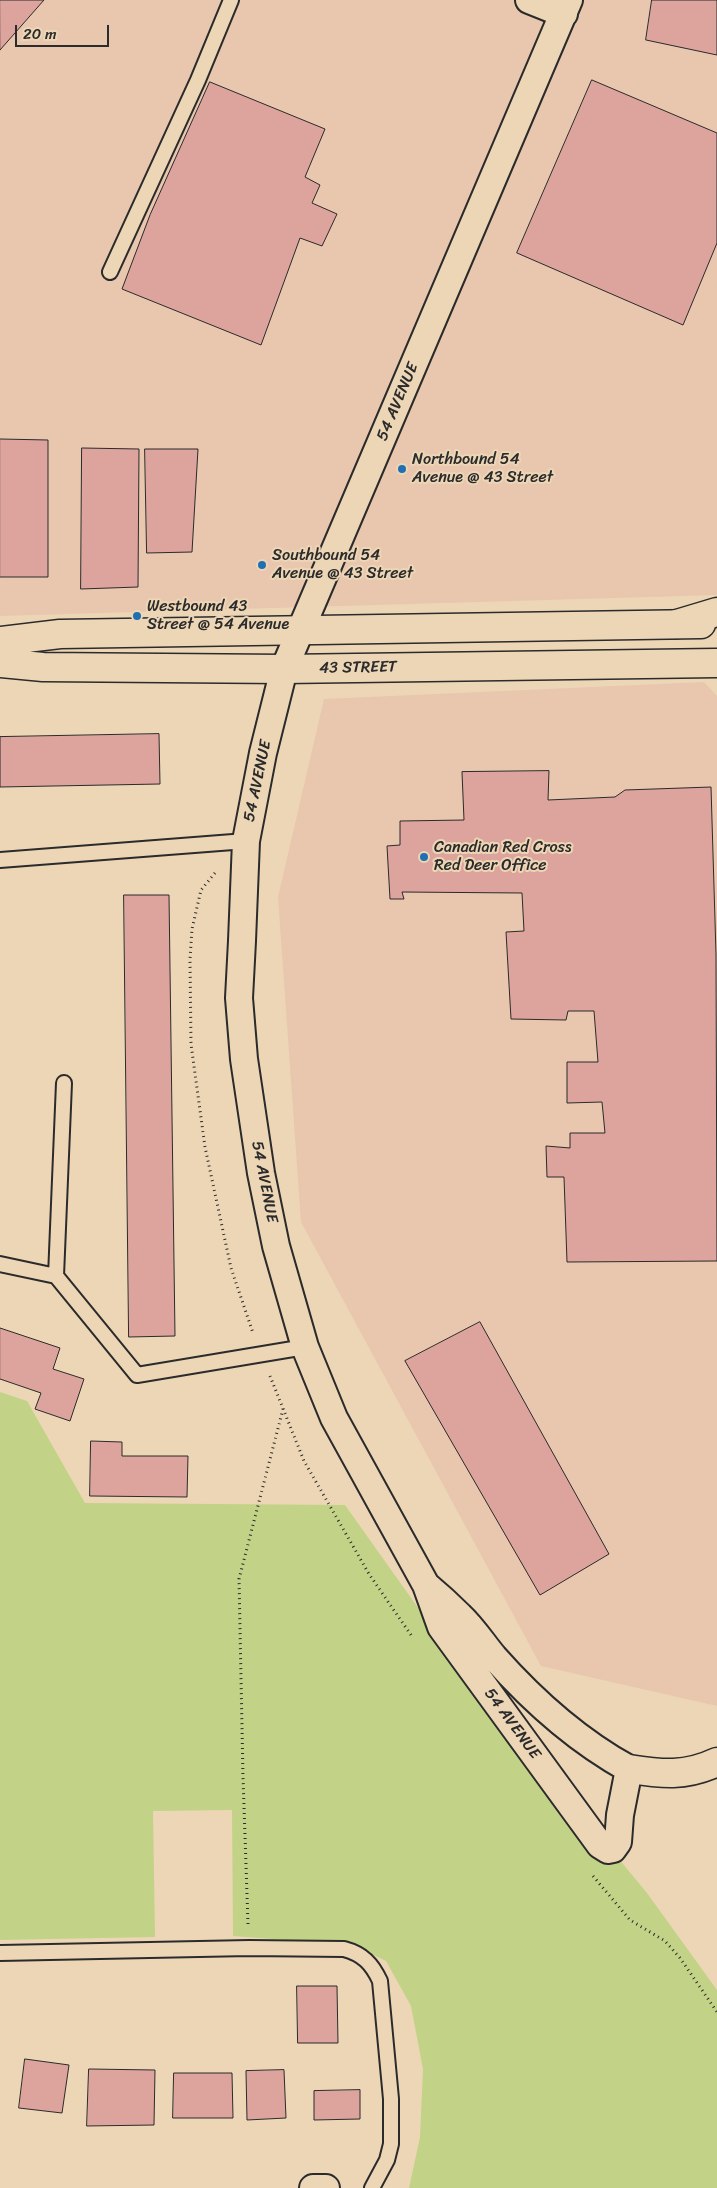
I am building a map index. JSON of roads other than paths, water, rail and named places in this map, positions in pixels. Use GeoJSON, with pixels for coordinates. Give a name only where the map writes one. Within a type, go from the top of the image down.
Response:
{"type":"FeatureCollection","features":[{"type":"Feature","properties":{"kind":"street"},"geometry":{"type":"LineString","coordinates":[[529,0],[566,7]]}},
{"type":"Feature","properties":{"kind":"street","name":"54 AVENUE"},"geometry":{"type":"LineString","coordinates":[[426,1585],[461,1617],[495,1658],[543,1706],[576,1735],[604,1756],[629,1769],[620,1816],[618,1842],[613,1849],[608,1850],[600,1845],[441,1627],[426,1585],[334,1418],[305,1347],[276,1246],[261,1173],[244,1058],[239,998],[246,841],[263,753],[284,669],[566,7]]}},
{"type":"Feature","properties":{"kind":"street"},"geometry":{"type":"LineString","coordinates":[[677,624],[717,612]]}},
{"type":"Feature","properties":{"kind":"street"},"geometry":{"type":"LineString","coordinates":[[0,641],[60,634],[717,623]]}},
{"type":"Feature","properties":{"kind":"street","name":"43 STREET"},"geometry":{"type":"LineString","coordinates":[[0,662],[43,667],[284,669],[717,664]]}},
{"type":"Feature","properties":{"kind":"street"},"geometry":{"type":"LineString","coordinates":[[629,1769],[663,1774],[685,1773],[717,1762]]}},
{"type":"Feature","properties":{"kind":"street"},"geometry":{"type":"LineString","coordinates":[[313,2188],[326,2188]]}},
{"type":"Feature","properties":{"kind":"lane"},"geometry":{"type":"LineString","coordinates":[[110,272],[198,80],[231,0]]}},
{"type":"Feature","properties":{"kind":"lane"},"geometry":{"type":"LineString","coordinates":[[0,860],[246,841]]}},
{"type":"Feature","properties":{"kind":"lane"},"geometry":{"type":"LineString","coordinates":[[56,1276],[64,1083]]}},
{"type":"Feature","properties":{"kind":"lane"},"geometry":{"type":"LineString","coordinates":[[0,1264],[56,1276],[137,1375],[305,1347]]}},
{"type":"Feature","properties":{"kind":"lane"},"geometry":{"type":"LineString","coordinates":[[0,1953],[249,1948],[358,1952],[373,1967],[380,1981],[391,2099],[391,2144],[387,2160],[372,2188]]}},
{"type":"Feature","properties":{"kind":"place","name":"Northbound 54 Avenue @ 43 Street"},"geometry":{"type":"Point","coordinates":[402,469]}},
{"type":"Feature","properties":{"kind":"place","name":"Southbound 54 Avenue @ 43 Street"},"geometry":{"type":"Point","coordinates":[262,565]}},
{"type":"Feature","properties":{"kind":"place","name":"Westbound 43 Street @ 54 Avenue"},"geometry":{"type":"Point","coordinates":[137,616]}},
{"type":"Feature","properties":{"kind":"place","name":"Canadian Red Cross Red Deer Office"},"geometry":{"type":"Point","coordinates":[424,857]}}]}
